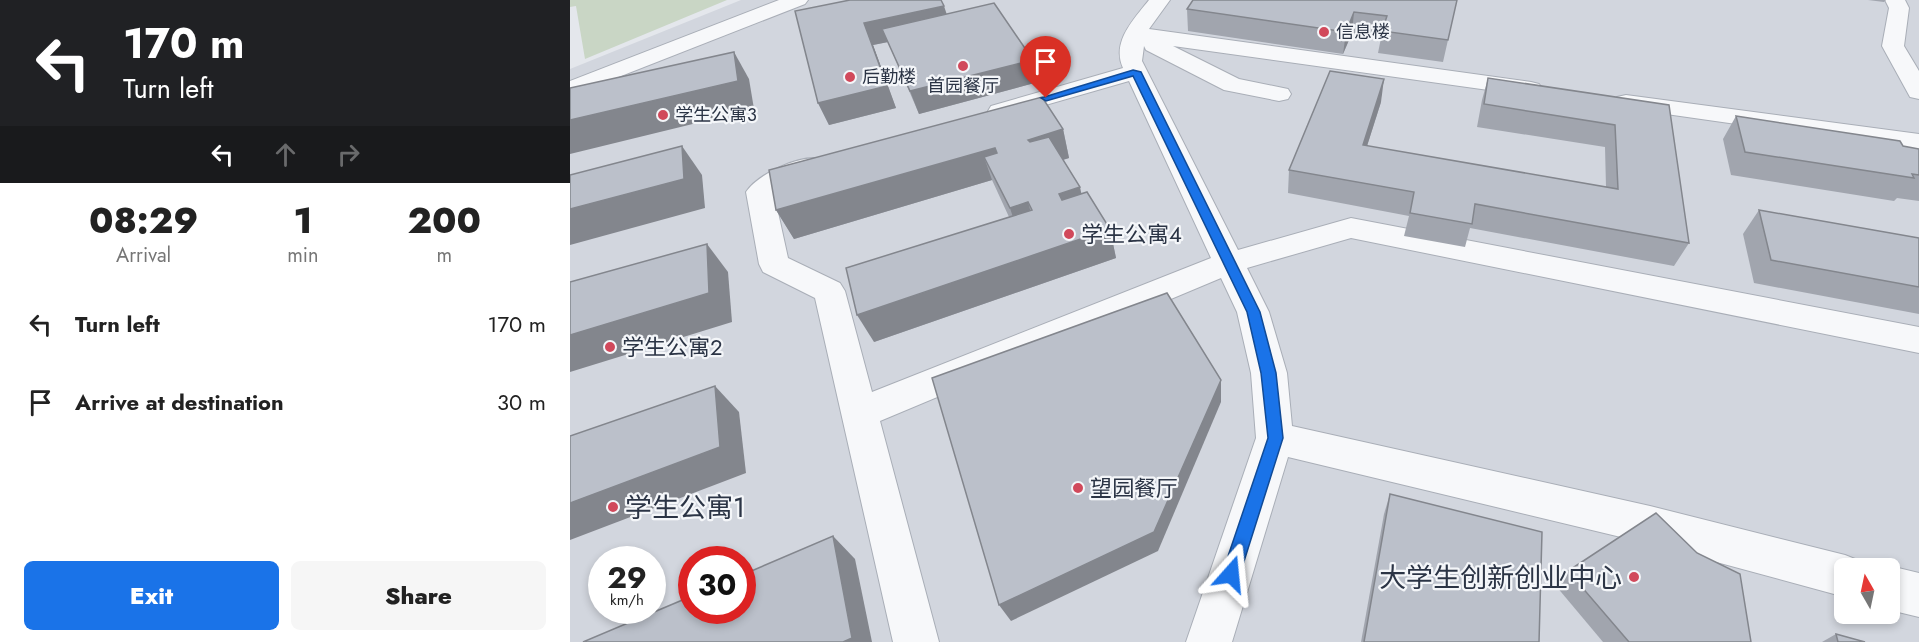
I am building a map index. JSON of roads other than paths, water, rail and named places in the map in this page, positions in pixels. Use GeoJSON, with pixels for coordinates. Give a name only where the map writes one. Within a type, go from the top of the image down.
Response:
{"type":"FeatureCollection","features":[{"type":"Feature","properties":{"kind":"street"},"geometry":{"type":"LineString","coordinates":[[570,89],[798,0]]}},
{"type":"Feature","properties":{"kind":"street"},"geometry":{"type":"LineString","coordinates":[[1160,0],[1134,34],[1131,61],[1253,312],[1269,373],[1275,438],[1209,642]]}},
{"type":"Feature","properties":{"kind":"street"},"geometry":{"type":"LineString","coordinates":[[1895,0],[1899,8],[1893,46],[1919,92]]}},
{"type":"Feature","properties":{"kind":"street"},"geometry":{"type":"LineString","coordinates":[[1134,34],[1556,92]]}},
{"type":"Feature","properties":{"kind":"street"},"geometry":{"type":"LineString","coordinates":[[1134,34],[1232,85],[1279,94]]}},
{"type":"Feature","properties":{"kind":"street"},"geometry":{"type":"LineString","coordinates":[[1893,46],[1919,49]]}},
{"type":"Feature","properties":{"kind":"street"},"geometry":{"type":"LineString","coordinates":[[978,117],[1136,72]]}},
{"type":"Feature","properties":{"kind":"street"},"geometry":{"type":"LineString","coordinates":[[1603,99],[1919,142]]}},
{"type":"Feature","properties":{"kind":"street"},"geometry":{"type":"LineString","coordinates":[[842,156],[797,169],[770,182],[760,192],[774,264],[829,291],[916,642]]}},
{"type":"Feature","properties":{"kind":"street"},"geometry":{"type":"LineString","coordinates":[[859,413],[1229,263],[1351,228],[1919,340]]}},
{"type":"Feature","properties":{"kind":"street"},"geometry":{"type":"LineString","coordinates":[[1275,438],[1650,525],[1834,573]]}},
{"type":"Feature","properties":{"kind":"street"},"geometry":{"type":"LineString","coordinates":[[1900,590],[1919,595]]}},
{"type":"Feature","properties":{"kind":"place","name":"信息楼"},"geometry":{"type":"Point","coordinates":[1324,32]}},
{"type":"Feature","properties":{"kind":"place","name":"首园餐厅"},"geometry":{"type":"Point","coordinates":[963,66]}},
{"type":"Feature","properties":{"kind":"place","name":"后勤楼"},"geometry":{"type":"Point","coordinates":[850,77]}},
{"type":"Feature","properties":{"kind":"place","name":"学生公寓3"},"geometry":{"type":"Point","coordinates":[663,115]}},
{"type":"Feature","properties":{"kind":"place","name":"学生公寓4"},"geometry":{"type":"Point","coordinates":[1069,234]}},
{"type":"Feature","properties":{"kind":"place","name":"学生公寓2"},"geometry":{"type":"Point","coordinates":[610,347]}},
{"type":"Feature","properties":{"kind":"place","name":"望园餐厅"},"geometry":{"type":"Point","coordinates":[1078,488]}},
{"type":"Feature","properties":{"kind":"place","name":"学生公寓1"},"geometry":{"type":"Point","coordinates":[613,507]}},
{"type":"Feature","properties":{"kind":"place","name":"大学生创新创业中心"},"geometry":{"type":"Point","coordinates":[1634,577]}}]}
